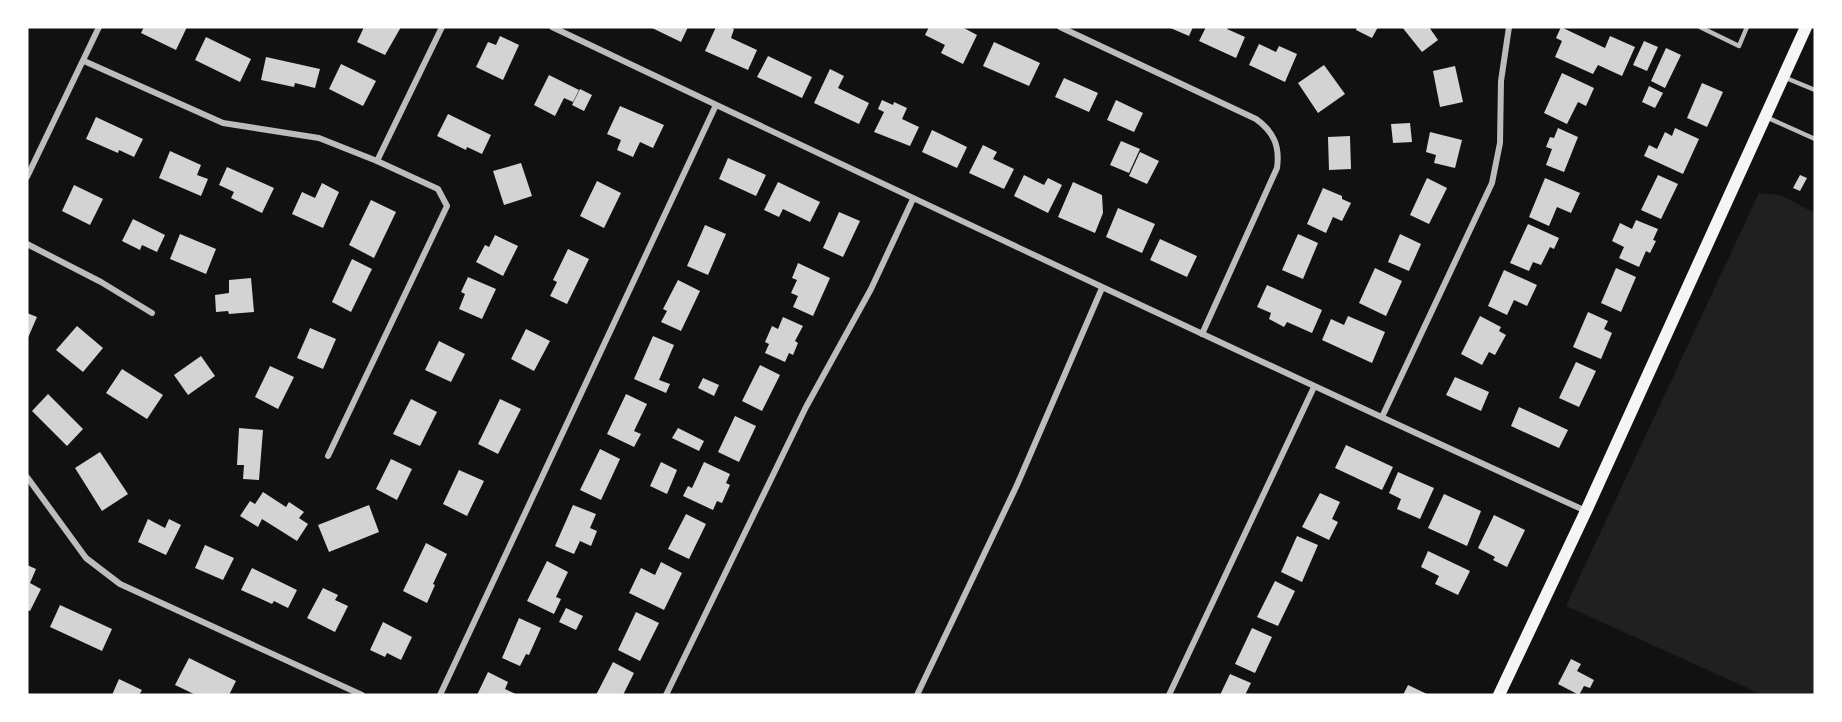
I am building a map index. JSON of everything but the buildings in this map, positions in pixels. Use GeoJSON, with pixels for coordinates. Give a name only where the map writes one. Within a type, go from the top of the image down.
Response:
{"type":"FeatureCollection","features":[{"type":"Feature","properties":{"kind":"main road"},"geometry":{"type":"LineString","coordinates":[[1499,695],[1586,511],[1806,27]]}},
{"type":"Feature","properties":{"kind":"street"},"geometry":{"type":"LineString","coordinates":[[27,177],[99,27]]}},
{"type":"Feature","properties":{"kind":"street"},"geometry":{"type":"LineString","coordinates":[[377,161],[442,27]]}},
{"type":"Feature","properties":{"kind":"street"},"geometry":{"type":"LineString","coordinates":[[552,27],[913,200],[1586,511]]}},
{"type":"Feature","properties":{"kind":"street"},"geometry":{"type":"LineString","coordinates":[[1060,27],[1256,119],[1273,135],[1279,156],[1277,168],[1202,334]]}},
{"type":"Feature","properties":{"kind":"street"},"geometry":{"type":"LineString","coordinates":[[1382,417],[1492,183],[1500,143],[1501,81],[1509,28]]}},
{"type":"Feature","properties":{"kind":"street"},"geometry":{"type":"LineString","coordinates":[[84,61],[223,123],[319,138],[438,189],[447,206],[328,456]]}},
{"type":"Feature","properties":{"kind":"street"},"geometry":{"type":"LineString","coordinates":[[440,695],[716,105]]}},
{"type":"Feature","properties":{"kind":"street"},"geometry":{"type":"LineString","coordinates":[[666,695],[806,407],[871,289],[913,200]]}},
{"type":"Feature","properties":{"kind":"street"},"geometry":{"type":"LineString","coordinates":[[27,244],[101,282],[152,313]]}},
{"type":"Feature","properties":{"kind":"street"},"geometry":{"type":"LineString","coordinates":[[917,695],[1017,485],[1102,288]]}},
{"type":"Feature","properties":{"kind":"street"},"geometry":{"type":"LineString","coordinates":[[1169,695],[1314,387]]}},
{"type":"Feature","properties":{"kind":"street"},"geometry":{"type":"LineString","coordinates":[[27,477],[86,558],[120,584],[362,695]]}},
{"type":"Feature","properties":{"kind":"lane"},"geometry":{"type":"LineString","coordinates":[[1700,27],[1739,46],[1747,27]]}},
{"type":"Feature","properties":{"kind":"lane"},"geometry":{"type":"LineString","coordinates":[[1783,77],[1815,90]]}},
{"type":"Feature","properties":{"kind":"lane"},"geometry":{"type":"LineString","coordinates":[[1765,117],[1815,139]]}},
{"type":"Feature","properties":{"kind":"shaded area"},"geometry":{"type":"Polygon","coordinates":[[[1759,193],[1780,195],[1815,213],[1815,695],[1763,695],[1566,606],[1759,193]]]}}]}
